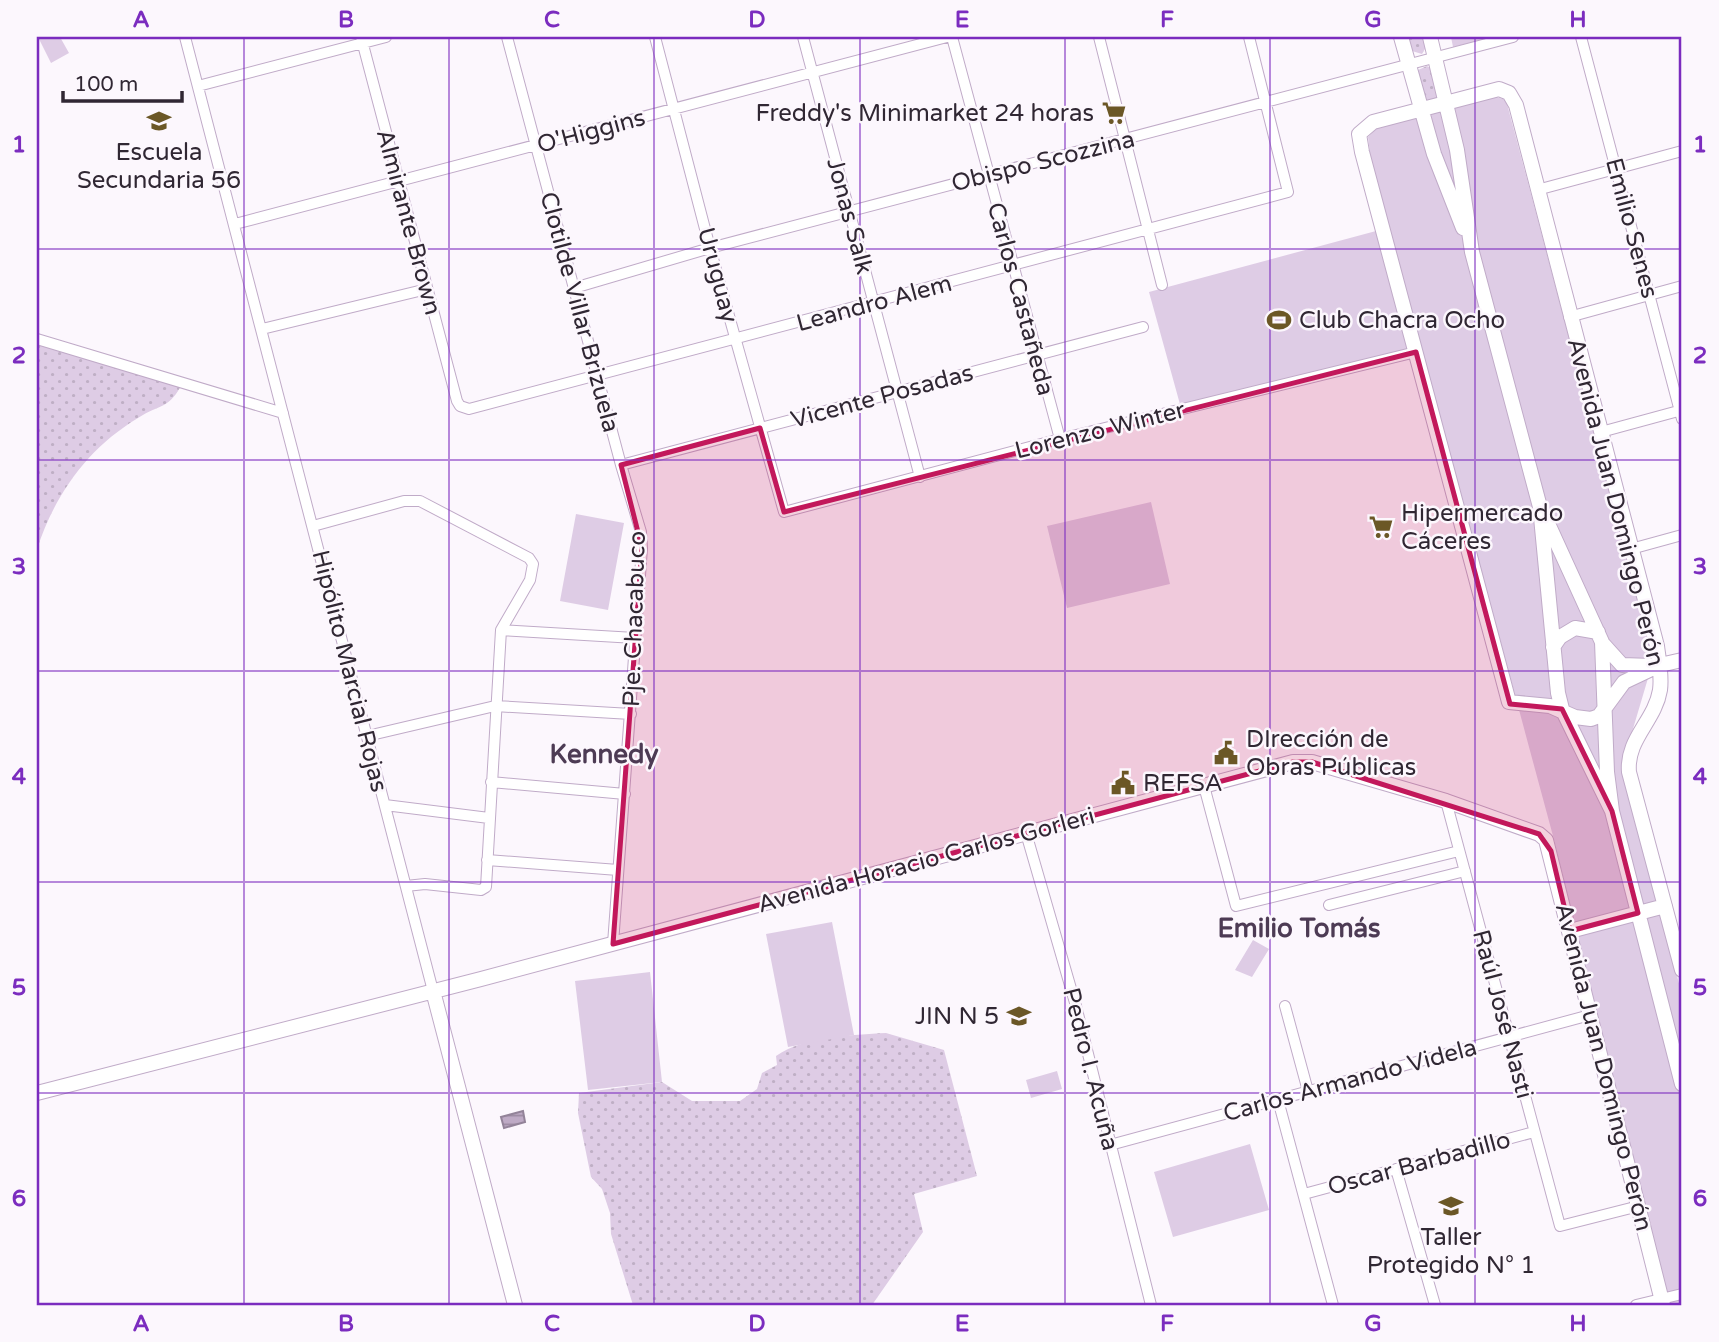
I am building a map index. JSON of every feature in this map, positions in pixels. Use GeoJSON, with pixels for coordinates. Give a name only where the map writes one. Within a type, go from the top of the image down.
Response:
{"type":"FeatureCollection","features":[{"type":"Feature","properties":{"kind":"main road","name":"Avenida Juan Domingo Perón"},"geometry":{"type":"LineString","coordinates":[[1401,37],[1434,154],[1472,252]]}},
{"type":"Feature","properties":{"kind":"main road","name":"Avenida Juan Domingo Perón"},"geometry":{"type":"LineString","coordinates":[[1430,37],[1447,102],[1472,252],[1540,506],[1600,637],[1606,707],[1607,772],[1612,811],[1682,1084]]}},
{"type":"Feature","properties":{"kind":"main road","name":"Avenida Juan Domingo Perón"},"geometry":{"type":"LineString","coordinates":[[1447,102],[1499,89],[1509,93],[1516,105],[1660,665],[1658,696],[1632,746],[1628,763],[1682,966]]}},
{"type":"Feature","properties":{"kind":"main road"},"geometry":{"type":"LineString","coordinates":[[1447,102],[1373,122],[1359,134],[1509,702],[1562,709],[1584,719],[1599,716],[1624,682],[1660,665],[1682,660]]}},
{"type":"Feature","properties":{"kind":"main road","name":"Avenida Juan Domingo Perón"},"geometry":{"type":"LineString","coordinates":[[1540,506],[1553,647],[1562,709],[1612,811]]}},
{"type":"Feature","properties":{"kind":"main road"},"geometry":{"type":"LineString","coordinates":[[1553,647],[1560,637],[1575,628],[1600,637],[1622,665],[1660,665]]}},
{"type":"Feature","properties":{"kind":"main road","name":"Avenida Horacio Carlos Gorleri"},"geometry":{"type":"LineString","coordinates":[[37,1093],[612,944],[1293,762],[1312,762],[1446,802],[1539,834]]}},
{"type":"Feature","properties":{"kind":"main road","name":"Avenida Juan Domingo Perón"},"geometry":{"type":"LineString","coordinates":[[1539,834],[1551,851],[1662,1302]]}},
{"type":"Feature","properties":{"kind":"main road"},"geometry":{"type":"LineString","coordinates":[[1570,932],[1665,906]]}},
{"type":"Feature","properties":{"kind":"main road","name":"Hipólito Marcial Rojas"},"geometry":{"type":"LineString","coordinates":[[433,991],[515,1305]]}},
{"type":"Feature","properties":{"kind":"street","name":"Hipólito Marcial Rojas"},"geometry":{"type":"LineString","coordinates":[[186,37],[433,991]]}},
{"type":"Feature","properties":{"kind":"street"},"geometry":{"type":"LineString","coordinates":[[198,86],[361,40],[386,37]]}},
{"type":"Feature","properties":{"kind":"street","name":"Clotilde Villar Brizuela"},"geometry":{"type":"LineString","coordinates":[[507,37],[621,465]]}},
{"type":"Feature","properties":{"kind":"street","name":"Uruguay"},"geometry":{"type":"LineString","coordinates":[[655,37],[710,248],[784,512]]}},
{"type":"Feature","properties":{"kind":"street","name":"Jonas Salk"},"geometry":{"type":"LineString","coordinates":[[803,37],[920,477]]}},
{"type":"Feature","properties":{"kind":"street","name":"O'Higgins"},"geometry":{"type":"LineString","coordinates":[[235,224],[950,37]]}},
{"type":"Feature","properties":{"kind":"street","name":"Carlos Castañeda"},"geometry":{"type":"LineString","coordinates":[[950,37],[1060,439]]}},
{"type":"Feature","properties":{"kind":"street"},"geometry":{"type":"LineString","coordinates":[[1099,37],[1162,285]]}},
{"type":"Feature","properties":{"kind":"street"},"geometry":{"type":"LineString","coordinates":[[1249,37],[1266,103]]}},
{"type":"Feature","properties":{"kind":"street","name":"Obispo Scozzina"},"geometry":{"type":"LineString","coordinates":[[574,288],[710,248],[1513,37]]}},
{"type":"Feature","properties":{"kind":"street","name":"Emilio Senes"},"geometry":{"type":"LineString","coordinates":[[1581,37],[1682,413]]}},
{"type":"Feature","properties":{"kind":"street","name":"Almirante Brown"},"geometry":{"type":"LineString","coordinates":[[361,40],[460,406]]}},
{"type":"Feature","properties":{"kind":"street","name":"Leandro Alem"},"geometry":{"type":"LineString","coordinates":[[460,406],[469,409],[597,376],[1288,192],[1266,103]]}},
{"type":"Feature","properties":{"kind":"street"},"geometry":{"type":"LineString","coordinates":[[1537,190],[1682,151]]}},
{"type":"Feature","properties":{"kind":"street"},"geometry":{"type":"LineString","coordinates":[[1569,317],[1682,286]]}},
{"type":"Feature","properties":{"kind":"street"},"geometry":{"type":"LineString","coordinates":[[262,329],[427,289]]}},
{"type":"Feature","properties":{"kind":"street","name":"Vicente Posadas"},"geometry":{"type":"LineString","coordinates":[[621,465],[1143,327]]}},
{"type":"Feature","properties":{"kind":"street"},"geometry":{"type":"LineString","coordinates":[[37,339],[284,412]]}},
{"type":"Feature","properties":{"kind":"street","name":"Lorenzo Winter"},"geometry":{"type":"LineString","coordinates":[[784,512],[1060,439],[1416,352]]}},
{"type":"Feature","properties":{"kind":"street"},"geometry":{"type":"LineString","coordinates":[[1601,432],[1682,413]]}},
{"type":"Feature","properties":{"kind":"street","name":"Pje. Chacabuco"},"geometry":{"type":"LineString","coordinates":[[612,944],[631,715],[641,532],[621,465]]}},
{"type":"Feature","properties":{"kind":"street"},"geometry":{"type":"LineString","coordinates":[[313,526],[404,501],[421,501],[529,558],[533,564],[530,580],[500,630],[485,890],[425,884],[405,886]]}},
{"type":"Feature","properties":{"kind":"street"},"geometry":{"type":"LineString","coordinates":[[1631,549],[1682,535]]}},
{"type":"Feature","properties":{"kind":"street"},"geometry":{"type":"LineString","coordinates":[[500,630],[635,638]]}},
{"type":"Feature","properties":{"kind":"street"},"geometry":{"type":"LineString","coordinates":[[367,736],[495,706],[631,715]]}},
{"type":"Feature","properties":{"kind":"street"},"geometry":{"type":"LineString","coordinates":[[491,782],[625,794]]}},
{"type":"Feature","properties":{"kind":"street"},"geometry":{"type":"LineString","coordinates":[[1204,786],[1236,906],[1459,851]]}},
{"type":"Feature","properties":{"kind":"street","name":"Raúl José Nasti"},"geometry":{"type":"LineString","coordinates":[[1446,802],[1560,1226],[1639,1206]]}},
{"type":"Feature","properties":{"kind":"street"},"geometry":{"type":"LineString","coordinates":[[385,805],[489,818]]}},
{"type":"Feature","properties":{"kind":"street","name":"Pedro I. Acuña"},"geometry":{"type":"LineString","coordinates":[[1026,833],[1076,1006],[1151,1305]]}},
{"type":"Feature","properties":{"kind":"street"},"geometry":{"type":"LineString","coordinates":[[487,860],[618,870]]}},
{"type":"Feature","properties":{"kind":"street"},"geometry":{"type":"LineString","coordinates":[[1329,905],[1465,871]]}},
{"type":"Feature","properties":{"kind":"street"},"geometry":{"type":"LineString","coordinates":[[1285,1006],[1308,1091]]}},
{"type":"Feature","properties":{"kind":"street","name":"Carlos Armando Videla"},"geometry":{"type":"LineString","coordinates":[[1110,1145],[1590,1015]]}},
{"type":"Feature","properties":{"kind":"street"},"geometry":{"type":"LineString","coordinates":[[1278,1100],[1333,1305]]}},
{"type":"Feature","properties":{"kind":"street","name":"Oscar Barbadillo"},"geometry":{"type":"LineString","coordinates":[[1304,1194],[1534,1132]]}},
{"type":"Feature","properties":{"kind":"street"},"geometry":{"type":"LineString","coordinates":[[1396,1169],[1435,1305]]}},
{"type":"Feature","properties":{"kind":"street"},"geometry":{"type":"LineString","coordinates":[[1636,1305],[1662,1302],[1682,1294]]}},
{"type":"Feature","properties":{"kind":"highlighted area"},"geometry":{"type":"Polygon","coordinates":[[[1416,352],[1510,704],[1562,709],[1612,811],[1638,913],[1570,931],[1551,851],[1539,834],[1312,762],[1293,762],[613,944],[642,548],[621,465],[760,428],[784,512],[1416,352]]]}},
{"type":"Feature","properties":{"kind":"shaded area"},"geometry":{"type":"Polygon","coordinates":[[[38,37],[60,37],[69,53],[51,63],[38,37]]]}},
{"type":"Feature","properties":{"kind":"shaded area"},"geometry":{"type":"Polygon","coordinates":[[[1407,37],[1423,37],[1426,47],[1422,54],[1412,51],[1407,37]]]}},
{"type":"Feature","properties":{"kind":"shaded area"},"geometry":{"type":"Polygon","coordinates":[[[1451,37],[1493,37],[1453,47],[1451,37]]]}},
{"type":"Feature","properties":{"kind":"shaded area"},"geometry":{"type":"Polygon","coordinates":[[[1427,66],[1432,69],[1439,99],[1425,103],[1418,70],[1427,66]]]}},
{"type":"Feature","properties":{"kind":"shaded area"},"geometry":{"type":"Polygon","coordinates":[[[1496,97],[1506,100],[1654,658],[1622,766],[1682,995],[1682,1305],[1669,1305],[1553,836],[1371,161],[1368,137],[1378,127],[1496,97]]]}},
{"type":"Feature","properties":{"kind":"shaded area","name":"Club Chacra Ocho"},"geometry":{"type":"Polygon","coordinates":[[[1376,231],[1408,349],[1181,408],[1149,292],[1376,231]]]}},
{"type":"Feature","properties":{"kind":"shaded area"},"geometry":{"type":"Polygon","coordinates":[[[37,339],[183,382],[169,402],[120,430],[89,458],[53,510],[37,549],[37,339]]]}},
{"type":"Feature","properties":{"kind":"shaded area"},"geometry":{"type":"Polygon","coordinates":[[[1151,502],[1170,584],[1067,608],[1047,526],[1151,502]]]}},
{"type":"Feature","properties":{"kind":"shaded area"},"geometry":{"type":"Polygon","coordinates":[[[576,514],[624,523],[608,610],[560,601],[576,514]]]}},
{"type":"Feature","properties":{"kind":"shaded area"},"geometry":{"type":"Polygon","coordinates":[[[832,922],[854,1035],[788,1047],[766,934],[832,922]]]}},
{"type":"Feature","properties":{"kind":"shaded area"},"geometry":{"type":"Polygon","coordinates":[[[1253,940],[1269,949],[1252,977],[1235,970],[1253,940]]]}},
{"type":"Feature","properties":{"kind":"shaded area"},"geometry":{"type":"Polygon","coordinates":[[[650,972],[662,1082],[588,1090],[575,981],[650,972]]]}},
{"type":"Feature","properties":{"kind":"shaded area"},"geometry":{"type":"Polygon","coordinates":[[[886,1033],[944,1050],[977,1176],[914,1194],[923,1232],[872,1305],[633,1305],[611,1234],[610,1213],[602,1189],[591,1177],[578,1113],[579,1093],[662,1082],[692,1101],[740,1101],[757,1089],[762,1073],[777,1065],[776,1056],[788,1049],[815,1040],[886,1033]]]}},
{"type":"Feature","properties":{"kind":"shaded area"},"geometry":{"type":"Polygon","coordinates":[[[1057,1071],[1062,1089],[1031,1098],[1026,1080],[1057,1071]]]}},
{"type":"Feature","properties":{"kind":"shaded area"},"geometry":{"type":"Polygon","coordinates":[[[523,1111],[525,1122],[504,1128],[501,1117],[523,1111]]]}},
{"type":"Feature","properties":{"kind":"shaded area"},"geometry":{"type":"Polygon","coordinates":[[[1250,1144],[1269,1210],[1173,1237],[1154,1172],[1250,1144]]]}},
{"type":"Feature","properties":{"kind":"place","name":"Freddy's Minimarket 24 horas"},"geometry":{"type":"Point","coordinates":[1114,113]}},
{"type":"Feature","properties":{"kind":"place","name":"Escuela Secundaria 56"},"geometry":{"type":"Point","coordinates":[159,121]}},
{"type":"Feature","properties":{"kind":"place","name":"Club Chacra Ocho"},"geometry":{"type":"Point","coordinates":[1279,320]}},
{"type":"Feature","properties":{"kind":"place","name":"Hipermercado Cáceres"},"geometry":{"type":"Point","coordinates":[1381,527]}},
{"type":"Feature","properties":{"kind":"place","name":"DIrección de Obras Públicas"},"geometry":{"type":"Point","coordinates":[1226,753]}},
{"type":"Feature","properties":{"kind":"place","name":"REFSA"},"geometry":{"type":"Point","coordinates":[1123,783]}},
{"type":"Feature","properties":{"kind":"place","name":"JIN N 5"},"geometry":{"type":"Point","coordinates":[1019,1016]}},
{"type":"Feature","properties":{"kind":"place","name":"Taller Protegido N° 1"},"geometry":{"type":"Point","coordinates":[1451,1206]}},
{"type":"Feature","properties":{"kind":"district","name":"Kennedy"},"geometry":{"type":"Point","coordinates":[604,754]}},
{"type":"Feature","properties":{"kind":"district","name":"Emilio Tomás"},"geometry":{"type":"Point","coordinates":[1299,928]}}]}
